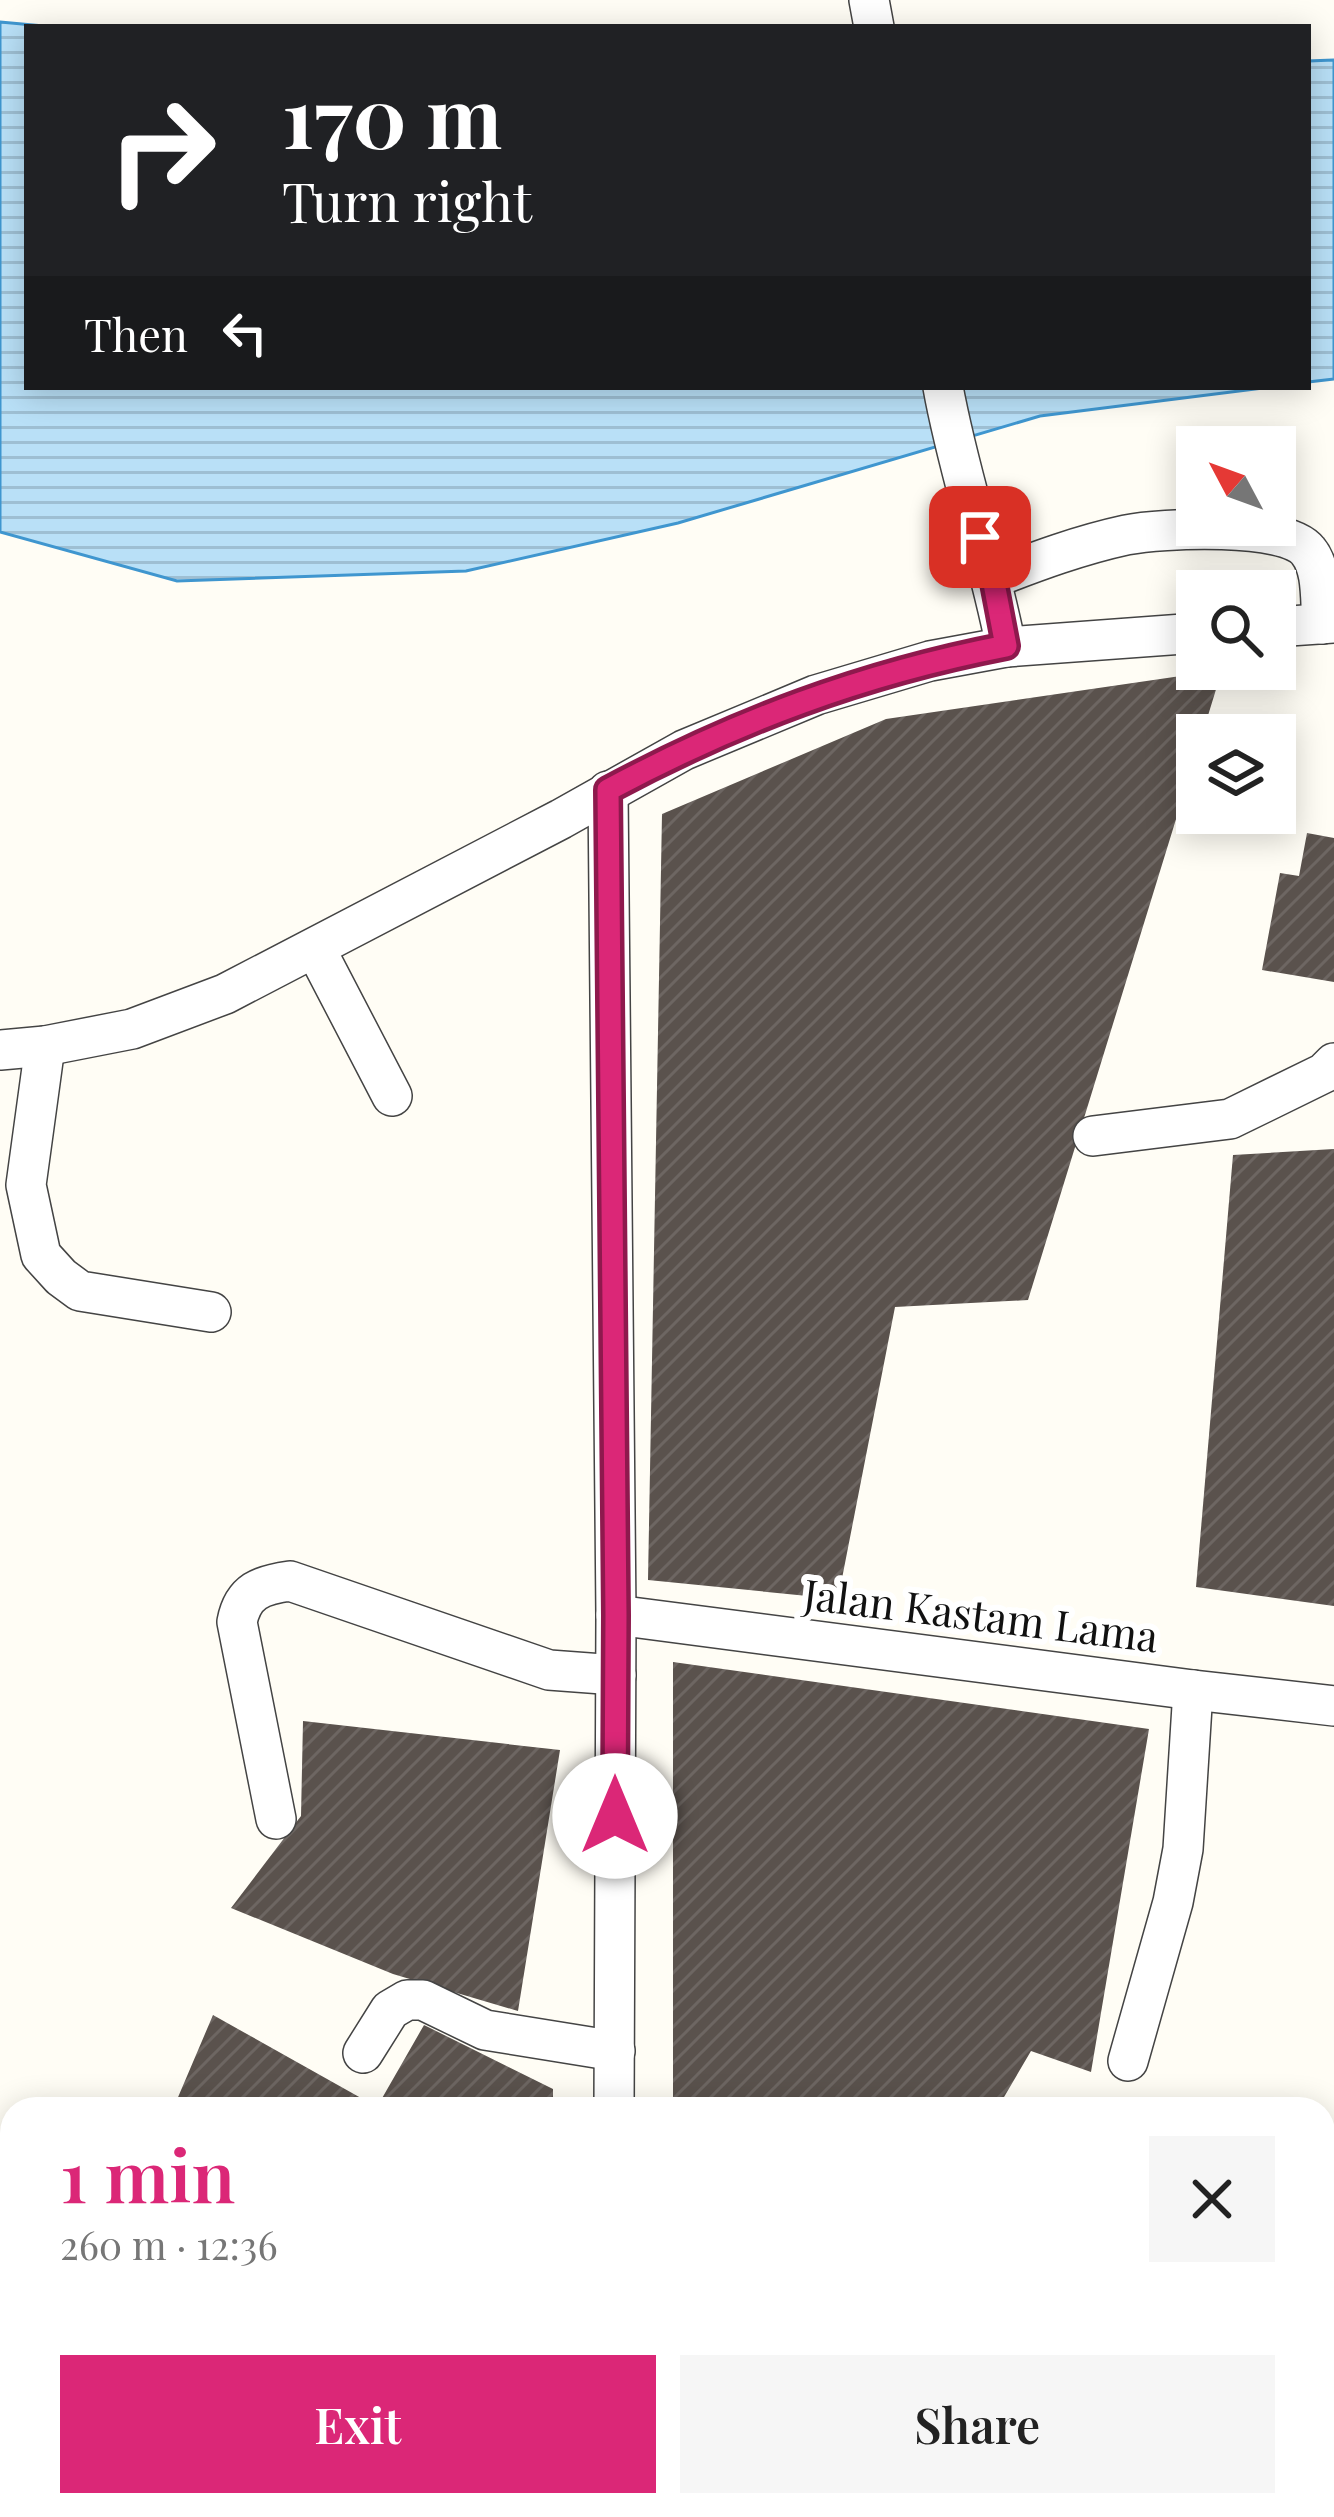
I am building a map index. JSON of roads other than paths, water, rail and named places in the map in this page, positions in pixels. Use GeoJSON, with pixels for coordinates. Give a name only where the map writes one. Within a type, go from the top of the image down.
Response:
{"type":"FeatureCollection","features":[{"type":"Feature","properties":{"kind":"street"},"geometry":{"type":"LineString","coordinates":[[944,390],[955,454],[993,578],[1006,646]]}},
{"type":"Feature","properties":{"kind":"street"},"geometry":{"type":"LineString","coordinates":[[993,578],[1056,553],[1131,534],[1246,529],[1286,536],[1306,547],[1316,565],[1328,623],[1296,625]]}},
{"type":"Feature","properties":{"kind":"street"},"geometry":{"type":"LineString","coordinates":[[0,1049],[45,1046],[132,1029],[225,994],[561,820],[684,750],[816,695],[930,661],[1006,646],[1176,634]]}},
{"type":"Feature","properties":{"kind":"street"},"geometry":{"type":"LineString","coordinates":[[608,790],[616,1615],[614,2097]]}},
{"type":"Feature","properties":{"kind":"street"},"geometry":{"type":"LineString","coordinates":[[314,948],[392,1096]]}},
{"type":"Feature","properties":{"kind":"street"},"geometry":{"type":"LineString","coordinates":[[45,1046],[26,1185],[41,1255],[80,1291],[212,1312]]}},
{"type":"Feature","properties":{"kind":"street"},"geometry":{"type":"LineString","coordinates":[[1093,1136],[1230,1119],[1324,1073],[1334,1063]]}},
{"type":"Feature","properties":{"kind":"street"},"geometry":{"type":"LineString","coordinates":[[276,1819],[236,1622],[250,1592],[268,1584],[290,1581],[549,1670],[616,1675]]}},
{"type":"Feature","properties":{"kind":"street","name":"Jalan Kastam Lama"},"geometry":{"type":"LineString","coordinates":[[616,1615],[1334,1706]]}},
{"type":"Feature","properties":{"kind":"street"},"geometry":{"type":"LineString","coordinates":[[1128,2061],[1184,1849],[1193,1690]]}},
{"type":"Feature","properties":{"kind":"street"},"geometry":{"type":"LineString","coordinates":[[362,2053],[390,2010],[406,2000],[423,2000],[485,2030],[615,2051]]}},
{"type":"Feature","properties":{"kind":"water"},"geometry":{"type":"Polygon","coordinates":[[[0,22],[24,24],[24,390],[1247,390],[1040,416],[678,523],[466,571],[177,581],[0,532],[0,22]]]}},
{"type":"Feature","properties":{"kind":"water"},"geometry":{"type":"Polygon","coordinates":[[[1334,60],[1334,379],[1311,382],[1311,61],[1334,60]]]}}]}
